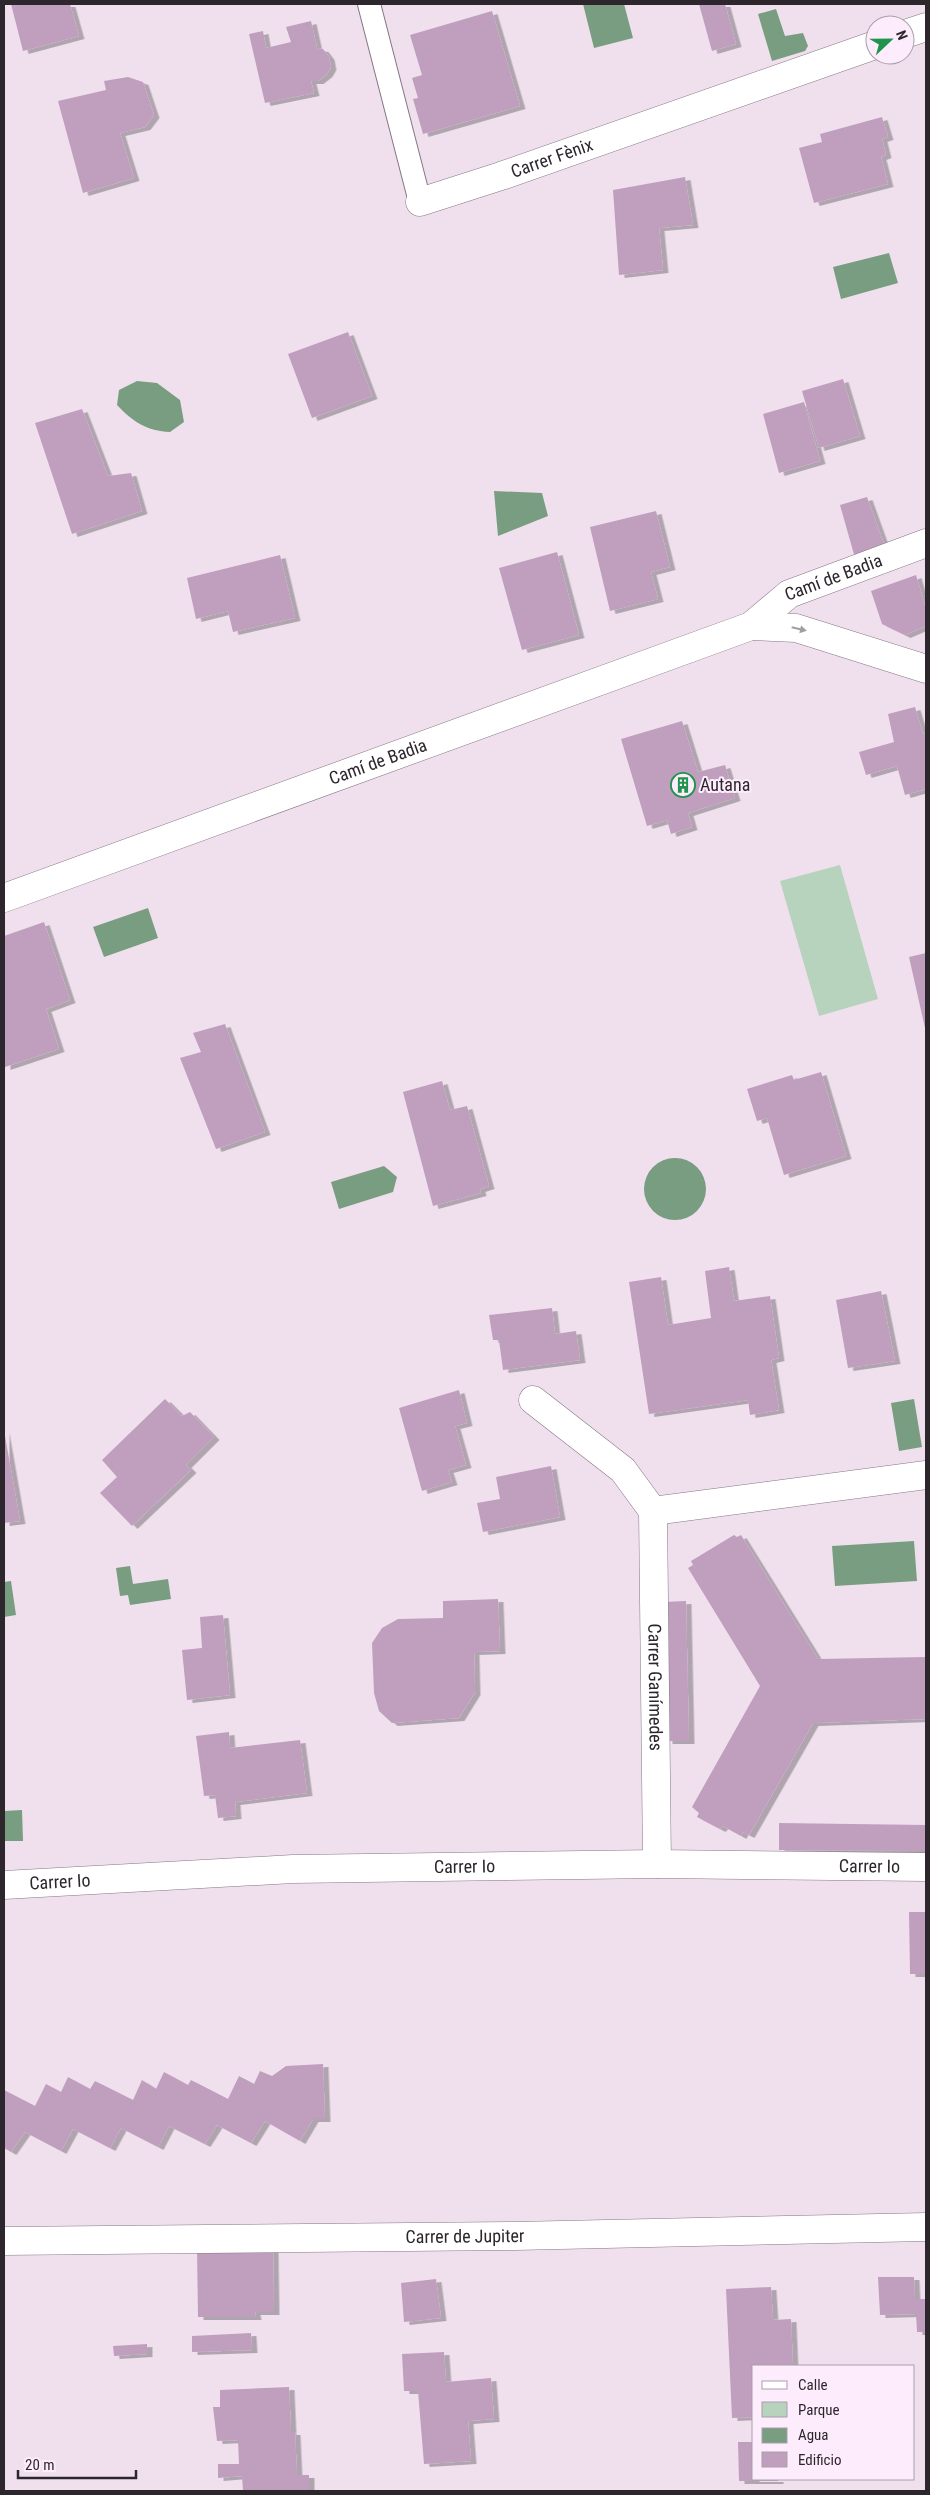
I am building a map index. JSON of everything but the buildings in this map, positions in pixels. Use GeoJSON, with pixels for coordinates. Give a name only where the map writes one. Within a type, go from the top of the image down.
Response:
{"type":"FeatureCollection","features":[{"type":"Feature","properties":{"kind":"street","name":"Carrer Fènix"},"geometry":{"type":"LineString","coordinates":[[420,202],[501,176],[865,49]]}},
{"type":"Feature","properties":{"kind":"street","name":"Camí de Badia"},"geometry":{"type":"LineString","coordinates":[[4,898],[751,626],[789,594],[926,543]]}},
{"type":"Feature","properties":{"kind":"street","name":"Camí de Badia"},"geometry":{"type":"LineString","coordinates":[[751,626],[796,628],[926,669]]}},
{"type":"Feature","properties":{"kind":"street"},"geometry":{"type":"LineString","coordinates":[[533,1400],[623,1470],[653,1511],[926,1475]]}},
{"type":"Feature","properties":{"kind":"street","name":"Carrer Ganímedes"},"geometry":{"type":"LineString","coordinates":[[653,1511],[657,1864]]}},
{"type":"Feature","properties":{"kind":"street","name":"Carrer Io"},"geometry":{"type":"LineString","coordinates":[[4,1884],[293,1869],[657,1864],[926,1867]]}},
{"type":"Feature","properties":{"kind":"street","name":"Carrer de Jupiter"},"geometry":{"type":"LineString","coordinates":[[4,2241],[515,2236],[926,2227]]}},
{"type":"Feature","properties":{"kind":"lane","name":"Carrer Fènix"},"geometry":{"type":"LineString","coordinates":[[369,4],[420,202]]}},
{"type":"Feature","properties":{"kind":"green space"},"geometry":{"type":"Polygon","coordinates":[[[840,865],[878,999],[819,1016],[780,881],[840,865]]]}},
{"type":"Feature","properties":{"kind":"water"},"geometry":{"type":"Polygon","coordinates":[[[583,4],[624,4],[633,38],[594,48],[583,4]]]}},
{"type":"Feature","properties":{"kind":"water"},"geometry":{"type":"Polygon","coordinates":[[[776,9],[785,36],[803,33],[808,46],[805,51],[772,61],[758,14],[776,9]]]}},
{"type":"Feature","properties":{"kind":"water"},"geometry":{"type":"Polygon","coordinates":[[[889,253],[898,283],[841,299],[833,267],[889,253]]]}},
{"type":"Feature","properties":{"kind":"water"},"geometry":{"type":"Polygon","coordinates":[[[137,381],[157,383],[180,400],[184,422],[170,432],[147,428],[129,416],[117,405],[119,390],[137,381]]]}},
{"type":"Feature","properties":{"kind":"water"},"geometry":{"type":"Polygon","coordinates":[[[494,491],[542,493],[548,516],[498,536],[494,491]]]}},
{"type":"Feature","properties":{"kind":"water"},"geometry":{"type":"Polygon","coordinates":[[[148,908],[158,938],[104,957],[93,927],[148,908]]]}},
{"type":"Feature","properties":{"kind":"water"},"geometry":{"type":"Polygon","coordinates":[[[675,1158],[692,1163],[697,1167],[701,1172],[706,1189],[701,1206],[697,1211],[692,1215],[675,1220],[658,1215],[653,1211],[649,1206],[644,1189],[649,1172],[653,1167],[658,1163],[675,1158]]]}},
{"type":"Feature","properties":{"kind":"water"},"geometry":{"type":"Polygon","coordinates":[[[384,1166],[397,1177],[393,1192],[339,1209],[331,1182],[384,1166]]]}},
{"type":"Feature","properties":{"kind":"water"},"geometry":{"type":"Polygon","coordinates":[[[914,1399],[922,1447],[899,1451],[891,1403],[914,1399]]]}},
{"type":"Feature","properties":{"kind":"water"},"geometry":{"type":"Polygon","coordinates":[[[914,1541],[917,1581],[835,1586],[832,1546],[914,1541]]]}},
{"type":"Feature","properties":{"kind":"water"},"geometry":{"type":"Polygon","coordinates":[[[130,1566],[133,1584],[168,1579],[171,1599],[130,1605],[128,1595],[120,1596],[116,1568],[130,1566]]]}},
{"type":"Feature","properties":{"kind":"water"},"geometry":{"type":"Polygon","coordinates":[[[11,1581],[16,1615],[4,1617],[4,1582],[11,1581]]]}},
{"type":"Feature","properties":{"kind":"water"},"geometry":{"type":"Polygon","coordinates":[[[22,1810],[23,1841],[4,1841],[4,1811],[22,1810]]]}},
{"type":"Feature","properties":{"kind":"place","name":"Autana"},"geometry":{"type":"Point","coordinates":[683,785]}}]}
